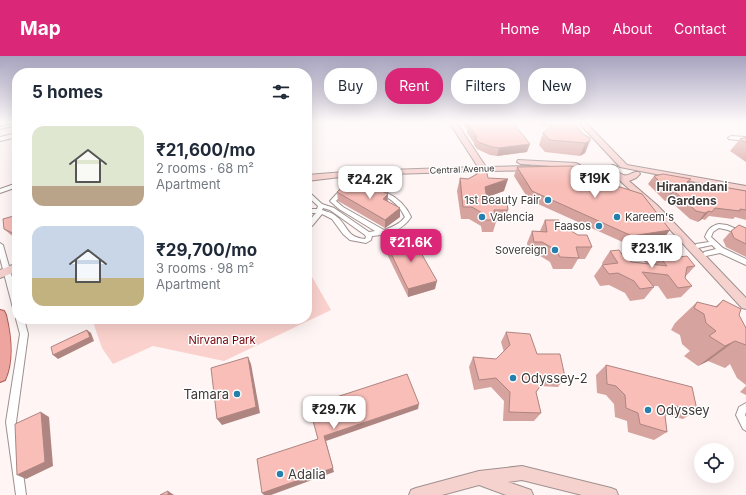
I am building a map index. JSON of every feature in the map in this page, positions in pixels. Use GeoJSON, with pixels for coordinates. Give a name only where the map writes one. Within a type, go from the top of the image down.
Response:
{"type":"FeatureCollection","features":[{"type":"Feature","properties":{"kind":"main road"},"geometry":{"type":"LineString","coordinates":[[462,142],[478,166]]}},
{"type":"Feature","properties":{"kind":"main road"},"geometry":{"type":"LineString","coordinates":[[595,142],[604,152],[616,171],[654,203],[706,254],[746,305]]}},
{"type":"Feature","properties":{"kind":"main road"},"geometry":{"type":"LineString","coordinates":[[602,142],[626,166],[654,203],[721,274],[746,296]]}},
{"type":"Feature","properties":{"kind":"main road","name":"Central Avenue"},"geometry":{"type":"LineString","coordinates":[[312,178],[357,173],[478,166]]}},
{"type":"Feature","properties":{"kind":"main road","name":"Central Avenue"},"geometry":{"type":"LineString","coordinates":[[312,173],[356,169],[478,166],[563,166],[616,171]]}},
{"type":"Feature","properties":{"kind":"main road"},"geometry":{"type":"LineString","coordinates":[[616,171],[626,166],[746,192]]}},
{"type":"Feature","properties":{"kind":"main road"},"geometry":{"type":"LineString","coordinates":[[616,171],[634,176],[670,176]]}},
{"type":"Feature","properties":{"kind":"main road"},"geometry":{"type":"LineString","coordinates":[[733,188],[746,189]]}},
{"type":"Feature","properties":{"kind":"main road"},"geometry":{"type":"LineString","coordinates":[[3,270],[12,264]]}},
{"type":"Feature","properties":{"kind":"main road"},"geometry":{"type":"LineString","coordinates":[[0,314],[5,334],[3,368],[0,376]]}},
{"type":"Feature","properties":{"kind":"main road"},"geometry":{"type":"LineString","coordinates":[[416,495],[479,478],[522,473],[611,495]]}},
{"type":"Feature","properties":{"kind":"main road"},"geometry":{"type":"LineString","coordinates":[[479,478],[526,495]]}},
{"type":"Feature","properties":{"kind":"street"},"geometry":{"type":"LineString","coordinates":[[312,209],[332,209],[368,234],[383,233],[404,224],[408,217],[407,211],[396,201],[380,191],[354,186],[345,189],[335,198],[334,201],[341,208],[383,233]]}},
{"type":"Feature","properties":{"kind":"street"},"geometry":{"type":"LineString","coordinates":[[0,191],[12,187]]}},
{"type":"Feature","properties":{"kind":"street"},"geometry":{"type":"LineString","coordinates":[[312,200],[319,208],[334,218],[346,235],[358,241],[366,241],[369,238],[368,234]]}},
{"type":"Feature","properties":{"kind":"street"},"geometry":{"type":"LineString","coordinates":[[312,222],[319,214],[319,208]]}},
{"type":"Feature","properties":{"kind":"street"},"geometry":{"type":"LineString","coordinates":[[746,236],[724,226],[718,226],[710,231],[708,237],[721,250],[746,262]]}},
{"type":"Feature","properties":{"kind":"street"},"geometry":{"type":"LineString","coordinates":[[698,246],[713,243]]}},
{"type":"Feature","properties":{"kind":"street"},"geometry":{"type":"LineString","coordinates":[[0,245],[3,270],[12,294]]}},
{"type":"Feature","properties":{"kind":"street"},"geometry":{"type":"LineString","coordinates":[[706,254],[721,250]]}},
{"type":"Feature","properties":{"kind":"street"},"geometry":{"type":"LineString","coordinates":[[21,324],[24,334],[11,422],[21,495]]}},
{"type":"Feature","properties":{"kind":"street"},"geometry":{"type":"LineString","coordinates":[[746,407],[742,410],[740,415],[746,426]]}},
{"type":"Feature","properties":{"kind":"green space","name":"Nirvana Park"},"geometry":{"type":"Polygon","coordinates":[[[312,277],[331,310],[312,319],[312,277]]]}},
{"type":"Feature","properties":{"kind":"green space","name":"Nirvana Park"},"geometry":{"type":"Polygon","coordinates":[[[94,324],[302,324],[224,361],[153,346],[113,364],[102,348],[94,324]]]}},
{"type":"Feature","properties":{"kind":"building"},"geometry":{"type":"Polygon","coordinates":[[[479,142],[529,142],[530,144],[499,148],[479,142]]]}},
{"type":"Feature","properties":{"kind":"building"},"geometry":{"type":"Polygon","coordinates":[[[571,166],[617,186],[642,194],[670,230],[632,236],[532,191],[517,167],[571,166]]]}},
{"type":"Feature","properties":{"kind":"building"},"geometry":{"type":"Polygon","coordinates":[[[476,169],[486,169],[488,178],[508,179],[485,187],[487,199],[498,203],[507,203],[508,210],[494,210],[496,220],[485,220],[484,214],[472,207],[463,207],[460,178],[468,179],[477,174],[476,169]]]}},
{"type":"Feature","properties":{"kind":"building"},"geometry":{"type":"Polygon","coordinates":[[[663,174],[691,179],[687,182],[746,191],[746,210],[740,209],[740,211],[715,208],[712,212],[709,211],[705,213],[696,211],[674,191],[671,193],[654,176],[663,174]]]}},
{"type":"Feature","properties":{"kind":"building"},"geometry":{"type":"Polygon","coordinates":[[[348,182],[364,190],[370,185],[388,194],[383,199],[400,208],[385,220],[337,192],[348,182]]]}},
{"type":"Feature","properties":{"kind":"building"},"geometry":{"type":"Polygon","coordinates":[[[12,216],[12,233],[4,229],[3,219],[12,216]]]}},
{"type":"Feature","properties":{"kind":"building"},"geometry":{"type":"Polygon","coordinates":[[[545,220],[559,220],[559,224],[578,235],[587,235],[592,247],[576,247],[579,258],[560,257],[556,250],[542,242],[534,242],[532,231],[547,232],[545,220]]]}},
{"type":"Feature","properties":{"kind":"building"},"geometry":{"type":"Polygon","coordinates":[[[739,225],[746,228],[746,244],[734,238],[731,231],[739,225]]]}},
{"type":"Feature","properties":{"kind":"building"},"geometry":{"type":"Polygon","coordinates":[[[412,237],[437,281],[408,289],[386,243],[412,237]]]}},
{"type":"Feature","properties":{"kind":"building"},"geometry":{"type":"Polygon","coordinates":[[[663,248],[672,258],[687,256],[695,266],[687,267],[685,278],[692,286],[678,288],[668,275],[642,272],[654,287],[640,289],[634,281],[618,273],[609,274],[602,265],[618,263],[610,251],[619,250],[624,257],[632,262],[667,266],[653,249],[663,248]]]}},
{"type":"Feature","properties":{"kind":"building"},"geometry":{"type":"Polygon","coordinates":[[[723,300],[741,309],[739,315],[746,328],[746,345],[735,341],[725,346],[709,336],[716,331],[706,323],[704,314],[694,308],[697,302],[717,307],[723,300]]]}},
{"type":"Feature","properties":{"kind":"building"},"geometry":{"type":"Polygon","coordinates":[[[87,330],[90,337],[53,355],[51,347],[87,330]]]}},
{"type":"Feature","properties":{"kind":"building","name":"Odyssey-2"},"geometry":{"type":"Polygon","coordinates":[[[506,332],[530,334],[537,354],[560,354],[565,377],[547,377],[536,392],[541,413],[509,412],[510,392],[496,378],[479,380],[473,357],[496,359],[510,345],[506,332]]]}},
{"type":"Feature","properties":{"kind":"building","name":"Tamara"},"geometry":{"type":"Polygon","coordinates":[[[248,357],[256,407],[217,419],[211,368],[248,357]]]}},
{"type":"Feature","properties":{"kind":"building"},"geometry":{"type":"Polygon","coordinates":[[[606,365],[692,387],[697,410],[676,406],[665,415],[667,432],[640,424],[638,413],[626,408],[625,395],[616,386],[607,384],[606,365]]]}},
{"type":"Feature","properties":{"kind":"building"},"geometry":{"type":"Polygon","coordinates":[[[407,374],[419,404],[324,436],[333,468],[262,493],[257,459],[318,439],[309,406],[407,374]]]}},
{"type":"Feature","properties":{"kind":"building"},"geometry":{"type":"Polygon","coordinates":[[[41,412],[45,462],[17,475],[15,424],[41,412]]]}},
{"type":"Feature","properties":{"kind":"building"},"geometry":{"type":"Polygon","coordinates":[[[168,491],[168,495],[160,495],[168,491]]]}},
{"type":"Feature","properties":{"kind":"place","name":"1st Beauty Fair"},"geometry":{"type":"Point","coordinates":[548,200]}},
{"type":"Feature","properties":{"kind":"place","name":"Valencia"},"geometry":{"type":"Point","coordinates":[482,217]}},
{"type":"Feature","properties":{"kind":"place","name":"Kareem's"},"geometry":{"type":"Point","coordinates":[617,217]}},
{"type":"Feature","properties":{"kind":"place","name":"Faasos"},"geometry":{"type":"Point","coordinates":[599,226]}},
{"type":"Feature","properties":{"kind":"place","name":"Sovereign"},"geometry":{"type":"Point","coordinates":[555,250]}},
{"type":"Feature","properties":{"kind":"place","name":"Odyssey-2"},"geometry":{"type":"Point","coordinates":[513,378]}},
{"type":"Feature","properties":{"kind":"place","name":"Tamara"},"geometry":{"type":"Point","coordinates":[237,394]}},
{"type":"Feature","properties":{"kind":"place","name":"Odyssey"},"geometry":{"type":"Point","coordinates":[648,410]}},
{"type":"Feature","properties":{"kind":"place","name":"Adalia"},"geometry":{"type":"Point","coordinates":[280,474]}},
{"type":"Feature","properties":{"kind":"district","name":"Hiranandani Gardens"},"geometry":{"type":"Point","coordinates":[692,193]}}]}
